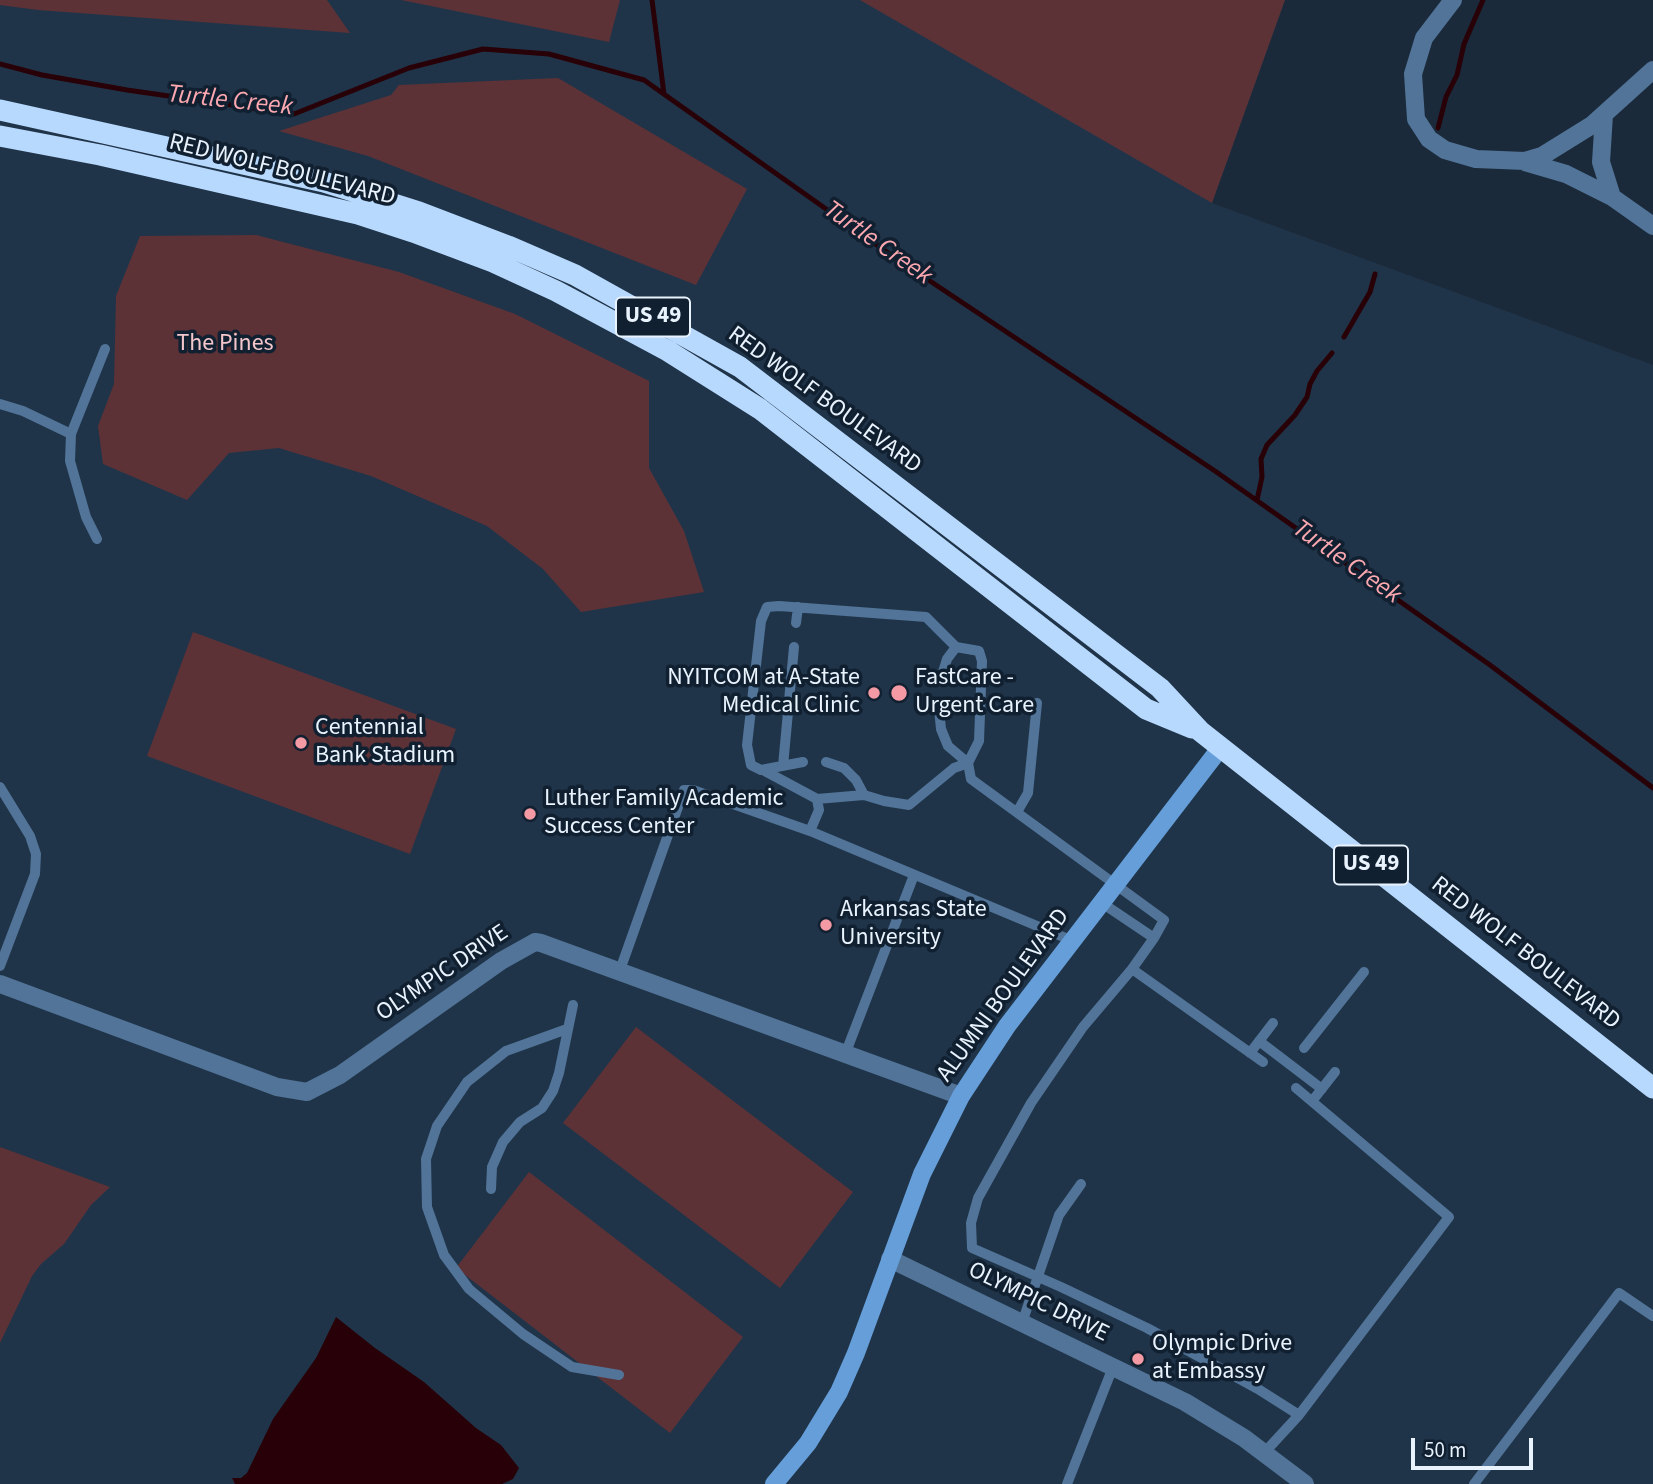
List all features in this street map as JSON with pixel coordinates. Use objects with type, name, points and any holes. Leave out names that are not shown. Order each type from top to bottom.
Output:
[{"type":"highway","name":"RED WOLF BOULEVARD","points":[[0,110],[324,182],[419,212],[575,275],[740,367],[1160,688],[1200,731],[1653,1088]]},
{"type":"highway","name":"RED WOLF BOULEVARD","points":[[0,136],[113,158],[358,214],[481,258],[556,290],[668,351],[760,409],[1146,709],[1200,731]]},
{"type":"street","points":[[1453,0],[1424,38],[1416,59],[1412,88],[1416,119],[1429,139],[1445,150],[1476,159],[1525,161],[1566,174],[1612,197],[1653,226]]},
{"type":"street","points":[[1525,161],[1542,156],[1604,115],[1653,70]]},
{"type":"street","points":[[1604,115],[1601,162],[1612,197]]},
{"type":"street","name":"ALUMNI BOULEVARD","points":[[774,1484],[808,1443],[839,1392],[922,1174],[961,1096],[1007,1026],[1221,747]]},
{"type":"street","name":"OLYMPIC DRIVE","points":[[0,984],[277,1087],[307,1092],[340,1074],[501,961],[535,942],[620,970],[961,1096]]},
{"type":"street","name":"OLYMPIC DRIVE","points":[[890,1259],[1185,1402],[1264,1453],[1305,1484]]},
{"type":"lane","points":[[97,539],[86,517],[70,461],[71,434],[105,349]]},
{"type":"lane","points":[[0,404],[23,411],[71,434]]},
{"type":"lane","points":[[968,763],[954,768],[909,805],[864,795],[817,799],[751,765],[747,745],[761,621],[767,607],[926,617],[956,647],[979,651],[982,661],[979,741],[968,763],[971,779],[1164,920],[1132,969],[1083,1027],[1031,1103],[978,1198],[971,1223],[972,1248],[1147,1328],[1258,1389],[1299,1415]]},
{"type":"lane","points":[[796,623],[798,607]]},
{"type":"lane","points":[[783,766],[794,647]]},
{"type":"lane","points":[[940,682],[947,659],[956,647]]},
{"type":"lane","points":[[1017,812],[1028,793],[1037,703]]},
{"type":"lane","points":[[939,709],[941,729],[948,746],[968,763]]},
{"type":"lane","points":[[762,770],[803,762]]},
{"type":"lane","points":[[826,762],[844,768],[856,780],[864,795]]},
{"type":"lane","points":[[0,788],[30,836],[36,854],[35,874],[0,967]]},
{"type":"lane","points":[[620,970],[684,790],[693,790],[810,831],[1073,941]]},
{"type":"lane","points":[[810,831],[819,810],[817,799]]},
{"type":"lane","points":[[846,1052],[914,875]]},
{"type":"lane","points":[[1102,903],[1154,937]]},
{"type":"lane","points":[[1132,969],[1263,1062]]},
{"type":"lane","points":[[1304,1048],[1364,972]]},
{"type":"lane","points":[[491,1189],[492,1167],[503,1142],[520,1122],[542,1108],[553,1091],[573,1005]]},
{"type":"lane","points":[[1250,1052],[1273,1023]]},
{"type":"lane","points":[[567,1028],[506,1051],[467,1082],[437,1126],[426,1159],[427,1207],[444,1255],[469,1289],[523,1334],[572,1367],[619,1375]]},
{"type":"lane","points":[[1259,1041],[1322,1089]]},
{"type":"lane","points":[[1313,1100],[1335,1072]]},
{"type":"lane","points":[[1264,1453],[1299,1415],[1449,1217],[1296,1087]]},
{"type":"lane","points":[[1022,1323],[1059,1215],[1081,1184]]},
{"type":"lane","points":[[1474,1484],[1619,1293],[1653,1316]]},
{"type":"lane","points":[[1067,1484],[1113,1367]]},
{"type":"shaded area","name":"Arkansas State University","points":[[0,0],[1285,0],[1212,203],[1653,365],[1653,1484],[0,1484]]},
{"type":"shaded area","points":[[336,1317],[424,1382],[476,1428],[501,1445],[519,1468],[513,1479],[502,1484],[235,1484],[232,1478],[241,1478],[247,1473],[273,1419],[316,1358]]},
{"type":"green space","points":[[0,0],[327,0],[350,33],[38,10],[0,5]]},
{"type":"green space","points":[[401,0],[620,0],[609,42]]},
{"type":"green space","points":[[860,0],[1285,0],[1212,203]]},
{"type":"green space","points":[[558,78],[747,189],[696,285],[368,156],[279,131],[391,95],[399,85]]},
{"type":"green space","name":"The Pines","points":[[256,235],[399,272],[515,314],[649,381],[649,468],[684,531],[704,592],[581,612],[543,569],[487,526],[371,476],[279,448],[229,453],[187,500],[103,464],[98,426],[114,384],[116,296],[140,236]]},
{"type":"green space","name":"Centennial Bank Stadium","points":[[193,632],[456,729],[410,854],[147,756]]},
{"type":"green space","points":[[636,1027],[853,1192],[780,1288],[563,1123]]},
{"type":"green space","points":[[0,1147],[110,1187],[91,1205],[64,1244],[41,1264],[32,1276],[0,1343]]},
{"type":"green space","points":[[529,1172],[743,1337],[670,1433],[456,1268]]},
{"type":"waterway","points":[[652,0],[664,94]]},
{"type":"waterway","points":[[1438,128],[1446,97],[1457,75],[1464,44],[1483,0]]},
{"type":"waterway","name":"Turtle Creek","points":[[0,64],[42,75],[127,90],[294,114],[409,68],[483,49],[549,54],[644,80],[891,255],[1215,471],[1490,665],[1653,788]]},
{"type":"waterway","points":[[1344,337],[1370,292],[1375,274]]},
{"type":"waterway","points":[[1257,500],[1262,477],[1261,459],[1267,445],[1295,415],[1307,397],[1317,371],[1332,353]]},
{"type":"place","name":"NYITCOM at A-State Medical Clinic","points":[[874,693]]},
{"type":"place","name":"FastCare - Urgent Care","points":[[899,693]]},
{"type":"place","name":"Centennial Bank Stadium","points":[[301,743]]},
{"type":"place","name":"Luther Family Academic Success Center","points":[[530,814]]},
{"type":"place","name":"Arkansas State University","points":[[826,925]]},
{"type":"place","name":"Olympic Drive at Embassy","points":[[1138,1359]]}]
